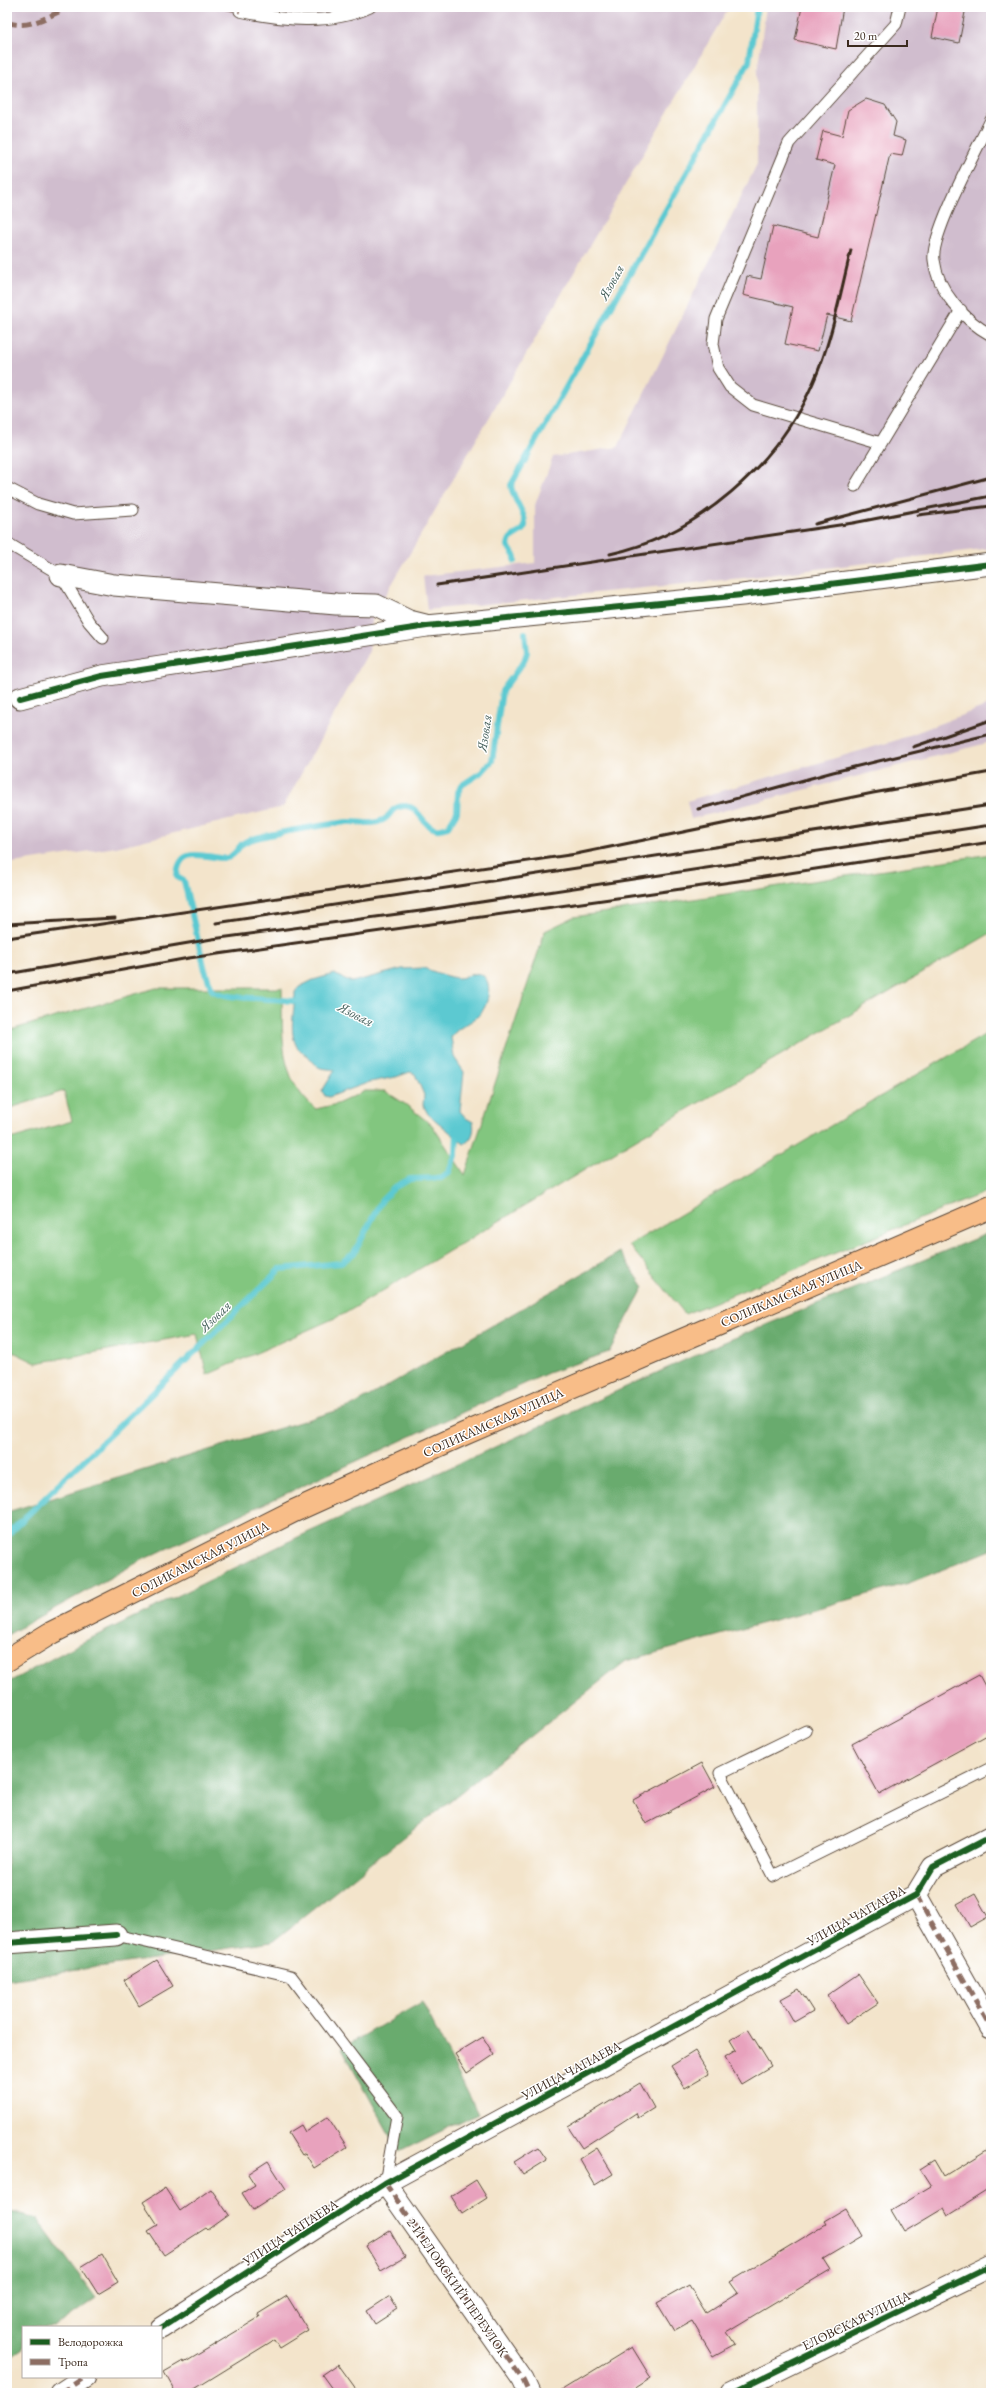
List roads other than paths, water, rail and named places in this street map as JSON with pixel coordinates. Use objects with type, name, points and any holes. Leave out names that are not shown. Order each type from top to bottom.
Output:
[{"type":"main road","name":"СОЛИКАМСКАЯ УЛИЦА","points":[[7,1660],[51,1634],[294,1511],[471,1431],[991,1207]]},
{"type":"street","points":[[13,699],[102,676],[427,626],[742,595],[991,564]]},
{"type":"street","points":[[61,574],[122,586],[336,604],[376,605],[409,621],[427,626]]},
{"type":"street","name":"УЛИЦА ЧАПАЕВА","points":[[162,2327],[385,2183],[916,1895],[933,1867],[991,1837]]},
{"type":"street","points":[[916,1895],[991,2028]]},
{"type":"street","points":[[7,1943],[116,1935]]},
{"type":"street","name":"2-Й ЕЛОВСКИЙ ПЕРЕУЛОК","points":[[385,2183],[523,2380],[529,2393]]},
{"type":"street","name":"ЕЛОВСКАЯ УЛИЦА","points":[[731,2393],[991,2266]]},
{"type":"street","points":[[61,2393],[84,2378]]},
{"type":"lane","points":[[240,10],[271,18],[324,19],[370,7]]},
{"type":"lane","points":[[881,443],[753,404],[730,388],[718,368],[713,344],[716,319],[789,143],[896,24],[900,7]]},
{"type":"lane","points":[[991,120],[937,234],[934,260],[945,293],[974,326],[991,335]]},
{"type":"lane","points":[[855,486],[961,310]]},
{"type":"lane","points":[[7,488],[38,504],[73,514],[133,510]]},
{"type":"lane","points":[[7,543],[61,574],[89,622],[103,638]]},
{"type":"lane","points":[[806,1731],[720,1773],[773,1876],[991,1768]]},
{"type":"lane","points":[[116,1935],[290,1976],[397,2116],[385,2183]]},
{"type":"water","points":[[423,968],[455,978],[480,974],[487,980],[489,990],[487,1001],[483,1010],[476,1018],[454,1033],[451,1037],[454,1057],[464,1072],[460,1111],[466,1118],[473,1122],[474,1125],[471,1138],[464,1144],[428,1114],[423,1105],[424,1095],[415,1074],[410,1072],[396,1077],[370,1082],[329,1097],[325,1096],[322,1091],[335,1070],[318,1066],[308,1056],[299,1050],[293,1037],[292,1022],[295,992],[299,987],[313,980],[334,974],[352,982],[402,969]]},
{"type":"waterway","name":"Язовая","points":[[515,561],[515,557],[508,546],[511,538],[523,529],[525,526],[525,521],[511,485],[749,62],[757,7]]},
{"type":"waterway","name":"Язовая","points":[[302,1003],[228,996],[212,990],[205,970],[184,881],[177,877],[179,866],[183,859],[196,855],[227,858],[234,854],[245,842],[267,835],[347,822],[379,822],[387,818],[394,809],[403,806],[414,810],[431,827],[436,829],[448,827],[457,812],[458,792],[462,785],[482,772],[492,761],[502,691],[524,661],[527,652],[525,633]]},
{"type":"waterway","name":"Язовая","points":[[7,1535],[280,1269],[341,1263],[354,1253],[382,1200],[395,1187],[410,1179],[441,1178],[449,1172],[456,1153],[457,1132]]},
{"type":"railway","points":[[610,554],[643,545],[674,531],[703,513],[731,492],[756,468],[778,442],[798,413],[820,367],[835,317],[851,250]]},
{"type":"railway","points":[[815,524],[991,477]]},
{"type":"railway","points":[[437,585],[853,523],[991,496]]},
{"type":"railway","points":[[918,515],[991,506]]},
{"type":"railway","points":[[913,747],[991,720]]},
{"type":"railway","points":[[698,809],[833,772],[991,734]]},
{"type":"railway","points":[[7,938],[576,854],[873,793],[991,772]]},
{"type":"railway","points":[[216,923],[991,805]]},
{"type":"railway","points":[[7,974],[212,939],[428,910],[991,825]]},
{"type":"railway","points":[[7,991],[189,958],[738,881],[991,842]]},
{"type":"railway","points":[[7,924],[115,918]]}]
